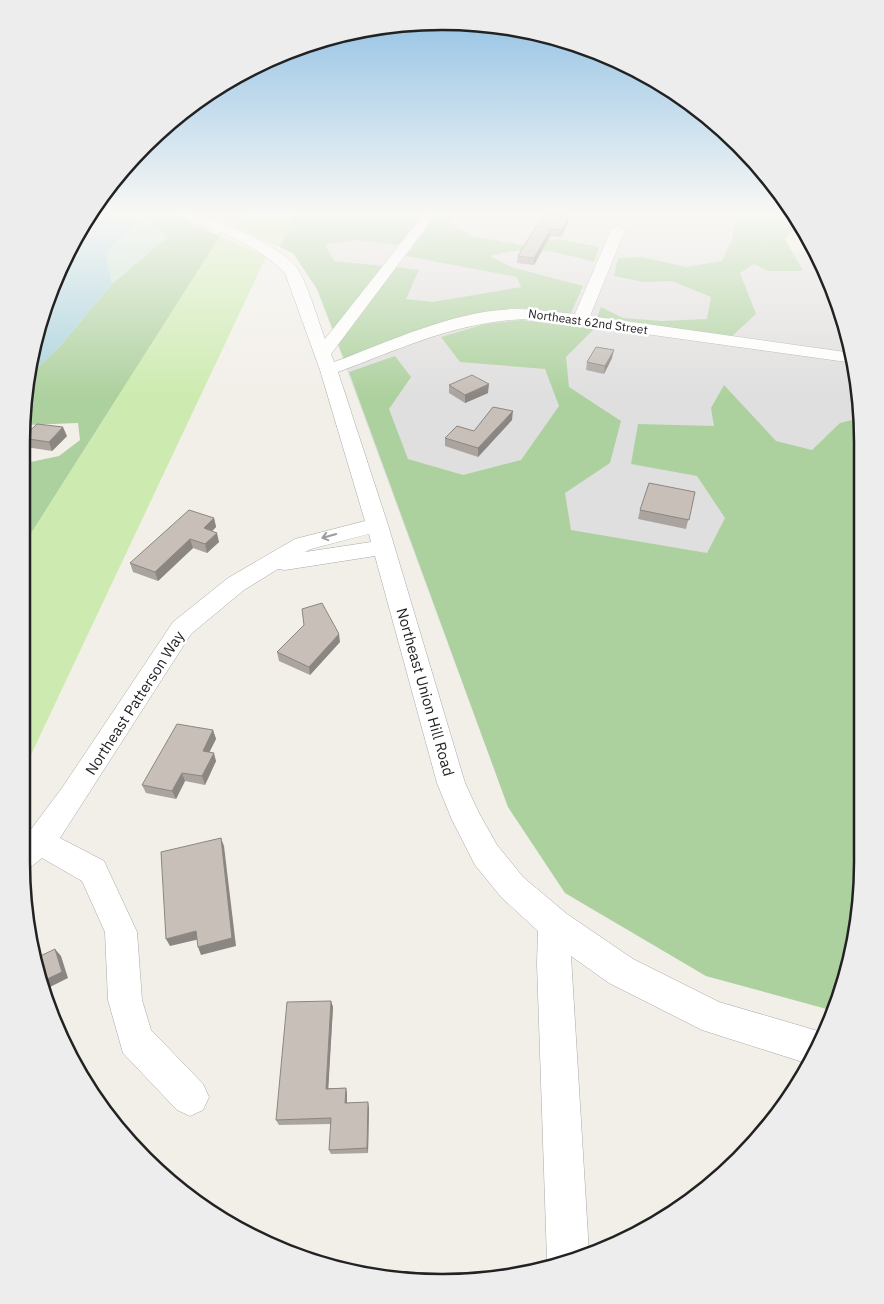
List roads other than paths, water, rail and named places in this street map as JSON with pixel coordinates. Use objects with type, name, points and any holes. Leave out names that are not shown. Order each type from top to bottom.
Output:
[{"type":"street","name":"Northeast Union Hill Road","points":[[293,275],[326,362],[380,536],[451,783],[466,820],[486,855],[512,887],[556,926],[621,970],[714,1018],[811,1046]]},
{"type":"street","points":[[326,362],[387,275]]},
{"type":"street","points":[[580,321],[599,275]]},
{"type":"street","name":"Northeast 62nd Street","points":[[326,362],[442,328],[502,314],[526,313],[845,357]]},
{"type":"street","name":"Northeast Patterson Way","points":[[31,849],[83,782],[182,628],[236,584],[265,567],[380,536]]},
{"type":"street","points":[[31,849],[93,871],[120,932],[125,1000],[136,1040],[190,1097]]},
{"type":"street","points":[[556,926],[554,963],[568,1254]]},
{"type":"water","points":[[65,275],[110,275],[112,284],[60,346],[37,367],[44,335]]}]
